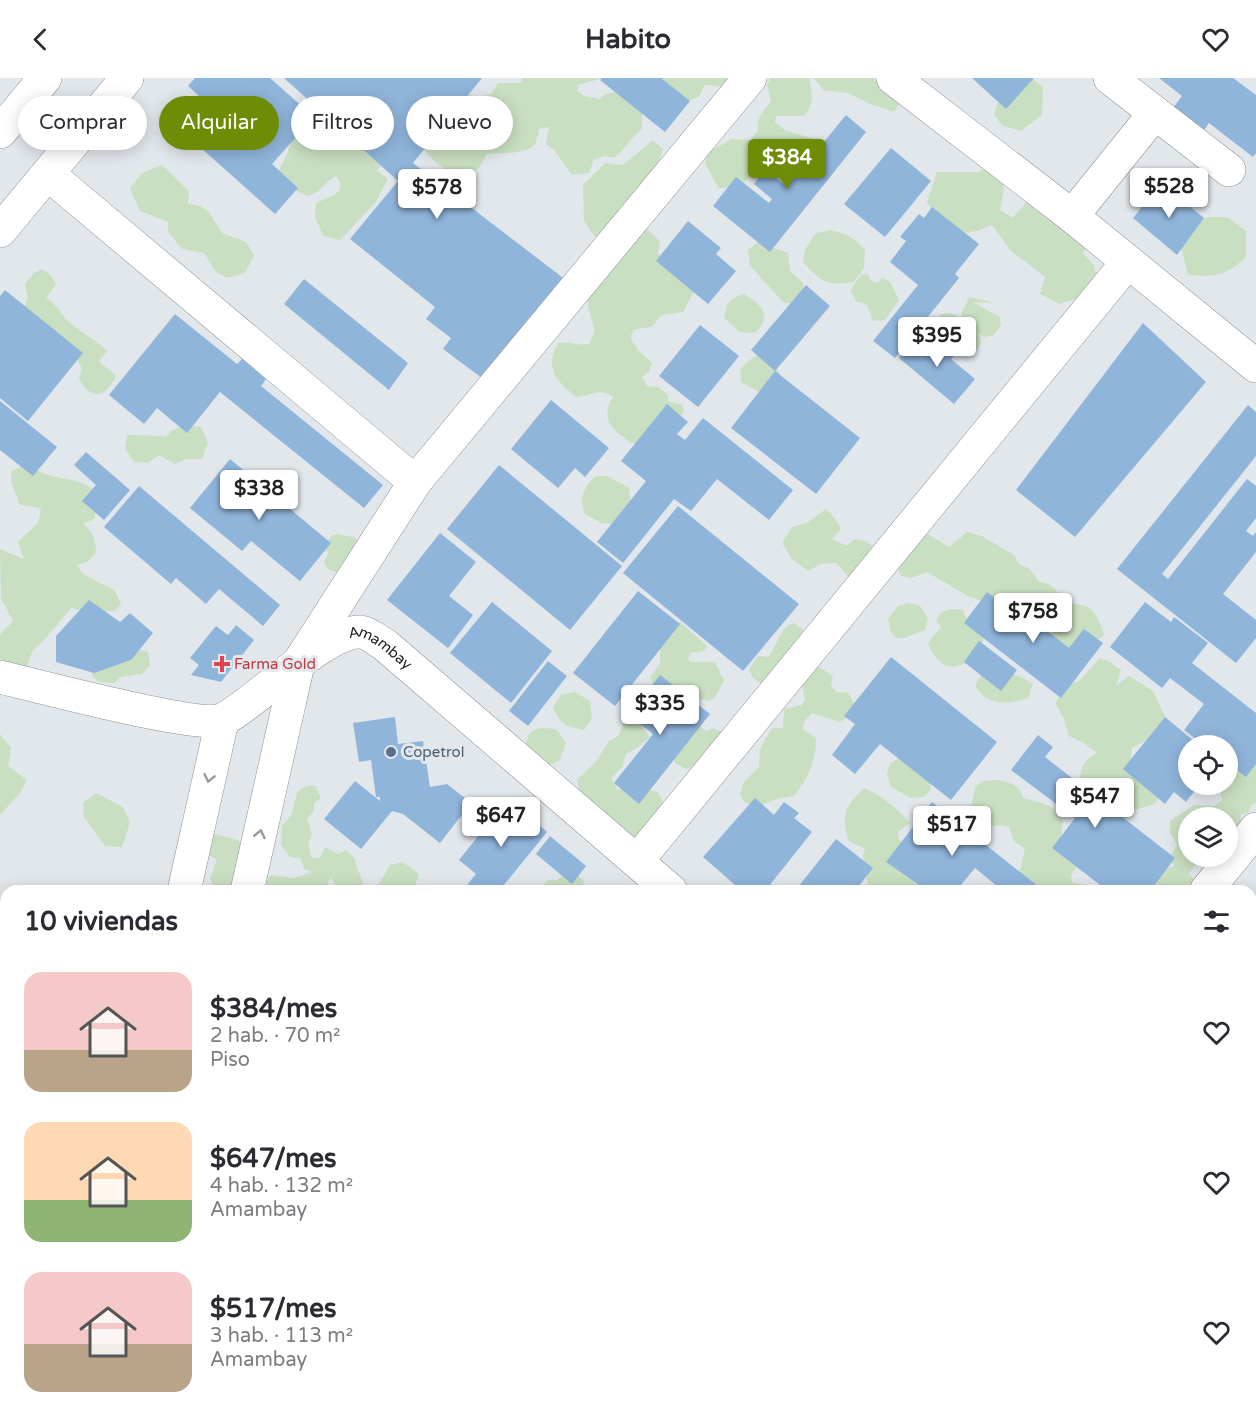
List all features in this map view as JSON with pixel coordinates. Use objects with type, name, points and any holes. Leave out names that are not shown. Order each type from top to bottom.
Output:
[{"type":"street","points":[[0,132],[45,78]]},
{"type":"street","points":[[0,231],[127,78]]},
{"type":"street","points":[[248,885],[298,664],[415,482],[750,78]]},
{"type":"street","points":[[893,78],[1071,216],[1256,366]]},
{"type":"street","points":[[1110,78],[1229,170]]},
{"type":"street","points":[[1071,216],[1155,113]]},
{"type":"street","points":[[48,174],[415,482]]},
{"type":"street","points":[[637,861],[1127,263]]},
{"type":"street","name":"Amambay","points":[[222,720],[298,664],[345,633],[363,632],[385,645],[664,885]]},
{"type":"street","points":[[0,677],[183,719],[222,720],[185,885]]},
{"type":"street","points":[[1211,885],[1256,829]]},
{"type":"green space","points":[[523,78],[603,78],[578,85],[577,91],[584,96],[600,99],[605,94],[622,91],[642,109],[642,129],[614,158],[605,156],[594,160],[589,173],[572,175],[555,151],[546,144],[549,127],[539,129],[536,142],[531,148],[487,154],[479,168],[466,176],[440,166],[424,150],[513,150],[513,96],[482,96],[491,94],[498,83],[520,83]]},
{"type":"green space","points":[[654,78],[739,78],[725,87],[705,85],[699,97],[678,104]]},
{"type":"green space","points":[[771,78],[809,78],[811,102],[804,116],[776,116],[775,122],[785,130],[816,140],[821,153],[816,161],[797,159],[784,151],[775,163],[762,168],[738,187],[718,188],[705,163],[708,152],[732,139],[751,140],[758,131],[761,114],[771,101],[767,85]]},
{"type":"green space","points":[[809,78],[874,78],[883,92],[894,92],[900,102],[894,112],[848,93],[823,90],[815,79]]},
{"type":"green space","points":[[1031,78],[1043,87],[1042,115],[1021,131],[1003,126],[994,115],[999,99]]},
{"type":"green space","points":[[457,92],[474,96],[454,96]]},
{"type":"green space","points":[[653,140],[663,149],[656,170],[610,227],[595,237],[584,221],[583,185],[605,163],[623,165]]},
{"type":"green space","points":[[291,143],[291,150],[385,150],[391,152],[377,171],[388,179],[375,203],[340,240],[323,236],[315,217],[316,203],[340,190],[340,182],[336,176],[317,192],[308,196],[287,187],[277,174]]},
{"type":"green space","points":[[162,165],[189,191],[188,204],[200,206],[208,211],[222,233],[246,242],[254,255],[245,273],[228,278],[216,272],[204,253],[182,249],[168,232],[168,222],[140,211],[130,188],[142,173]]},
{"type":"green space","points":[[987,166],[1003,176],[1004,189],[1000,210],[1013,218],[1027,201],[1094,235],[1083,253],[1093,264],[1099,281],[1091,294],[1059,304],[1040,294],[1045,277],[1011,251],[992,225],[977,231],[958,234],[937,216],[927,202],[937,172],[979,172]]},
{"type":"green space","points":[[1208,217],[1227,217],[1246,231],[1246,257],[1226,272],[1205,276],[1188,275],[1180,243],[1189,224]]},
{"type":"green space","points":[[646,228],[660,241],[658,254],[668,259],[696,288],[683,312],[661,315],[652,327],[635,329],[630,337],[638,350],[652,363],[649,372],[642,377],[647,386],[658,387],[668,395],[668,401],[683,405],[684,412],[672,424],[646,442],[631,443],[610,424],[607,412],[613,397],[600,392],[576,397],[554,373],[552,359],[558,343],[589,344],[595,330],[588,309],[588,297],[591,291],[605,281],[608,265]]},
{"type":"green space","points":[[830,230],[849,237],[865,250],[864,268],[854,282],[825,281],[803,262],[805,250],[815,234]]},
{"type":"green space","points":[[758,242],[788,253],[790,271],[803,283],[803,292],[797,303],[784,303],[750,266],[748,250]]},
{"type":"green space","points":[[42,269],[56,284],[46,298],[73,326],[107,351],[99,361],[116,376],[108,389],[103,392],[93,393],[83,385],[79,378],[82,369],[75,355],[24,308],[28,298],[25,284],[34,273]]},
{"type":"green space","points":[[868,274],[871,281],[877,283],[882,278],[890,282],[899,300],[885,320],[873,321],[867,305],[856,301],[850,290],[861,275]]},
{"type":"green space","points":[[744,294],[756,302],[763,311],[763,321],[755,333],[740,332],[724,318],[729,302]]},
{"type":"green space","points":[[969,297],[996,303],[972,302],[1000,317],[1001,325],[994,335],[984,337],[979,334],[981,343],[977,350],[969,354],[944,339],[939,340],[931,332],[939,316],[946,313],[955,315],[962,324],[971,326],[961,314]]},
{"type":"green space","points":[[763,352],[772,360],[781,376],[761,393],[741,382],[740,369]]},
{"type":"green space","points":[[185,425],[201,427],[208,443],[202,459],[186,459],[175,464],[159,455],[148,463],[134,462],[125,449],[127,435],[166,436],[171,431]]},
{"type":"green space","points":[[26,465],[49,475],[81,482],[93,491],[97,507],[94,519],[83,524],[93,537],[96,553],[87,562],[77,565],[83,574],[114,590],[121,603],[115,611],[92,612],[71,608],[33,650],[27,666],[13,665],[0,659],[0,634],[13,621],[1,598],[0,549],[24,559],[18,542],[38,523],[41,508],[20,505],[12,485],[11,471]]},
{"type":"green space","points":[[596,476],[607,476],[629,488],[632,511],[616,524],[601,523],[585,514],[582,503],[583,493]]},
{"type":"green space","points":[[826,509],[841,529],[832,539],[847,546],[854,539],[866,541],[876,549],[851,579],[836,563],[821,564],[808,571],[792,559],[782,543],[792,527],[808,522]]},
{"type":"green space","points":[[967,532],[982,536],[1014,555],[1019,564],[1030,569],[1039,582],[1049,584],[1062,596],[1061,600],[1086,606],[1096,616],[1105,635],[1076,655],[1049,644],[1054,627],[1032,609],[1011,601],[1006,595],[992,605],[968,596],[927,572],[911,578],[901,576],[895,560],[905,546],[928,534],[949,547]]},
{"type":"green space","points":[[336,534],[353,537],[362,543],[340,573],[329,570],[324,562],[328,553],[325,546],[331,536]]},
{"type":"green space","points":[[909,603],[920,606],[928,618],[925,630],[904,638],[896,638],[890,630],[888,619],[898,606]]},
{"type":"green space","points":[[952,609],[963,610],[965,616],[984,634],[982,647],[978,653],[967,662],[954,667],[938,660],[928,643],[941,627],[936,621],[941,612]]},
{"type":"green space","points":[[680,622],[707,646],[704,651],[691,653],[688,659],[690,662],[715,662],[724,681],[715,697],[709,701],[695,698],[686,702],[656,690],[650,677],[660,664],[660,641],[668,629]]},
{"type":"green space","points":[[794,623],[803,629],[802,637],[770,685],[756,681],[749,669],[758,656],[768,657],[785,628]]},
{"type":"green space","points":[[131,647],[148,652],[150,665],[142,674],[121,677],[114,683],[99,682],[94,678],[89,664]]},
{"type":"green space","points":[[1100,658],[1121,670],[1116,686],[1129,676],[1153,691],[1165,717],[1146,740],[1132,748],[1131,756],[1134,769],[1138,774],[1160,792],[1155,804],[1134,810],[1116,795],[1099,789],[1091,796],[1080,790],[1082,768],[1087,760],[1097,753],[1084,743],[1069,736],[1063,717],[1055,703],[1067,684],[1078,682]]},
{"type":"green space","points":[[811,662],[833,676],[831,686],[837,693],[847,692],[853,701],[852,716],[839,722],[812,713],[804,722],[803,729],[816,738],[815,755],[807,776],[794,796],[780,798],[759,806],[745,803],[740,794],[744,782],[759,767],[760,749],[772,728],[783,728],[784,709],[802,705],[805,700],[800,674]]},
{"type":"green space","points":[[985,668],[1019,676],[1033,684],[1028,698],[1006,703],[992,700],[980,693],[975,686]]},
{"type":"green space","points":[[575,692],[590,701],[592,719],[584,730],[564,724],[553,707],[561,695]]},
{"type":"green space","points":[[625,719],[638,721],[650,737],[626,754],[622,767],[611,778],[618,790],[628,786],[658,792],[670,816],[638,842],[606,816],[597,804],[581,796],[577,780],[597,760],[609,741],[618,736]]},
{"type":"green space","points":[[693,721],[706,731],[713,728],[722,732],[697,765],[686,769],[675,763],[670,746]]},
{"type":"green space","points":[[545,728],[556,729],[566,743],[560,760],[544,768],[525,750],[532,731]]},
{"type":"green space","points":[[0,734],[11,748],[8,766],[27,780],[20,793],[0,815]]},
{"type":"green space","points":[[902,757],[929,775],[931,789],[924,797],[910,798],[891,787],[887,774],[890,763]]},
{"type":"green space","points":[[1256,758],[1256,803],[1252,804],[1248,813],[1240,815],[1242,828],[1238,832],[1238,807],[1191,807],[1194,805],[1214,806],[1222,800],[1221,795],[1238,795],[1238,762]]},
{"type":"green space","points":[[998,780],[1014,785],[1020,790],[1023,798],[1046,805],[1059,815],[1063,821],[1060,844],[1079,862],[1071,876],[1072,883],[1086,885],[1027,885],[1019,875],[1025,849],[1014,841],[1009,827],[1003,825],[980,827],[969,816],[975,788],[982,781]]},
{"type":"green space","points":[[315,786],[321,798],[314,803],[314,811],[307,819],[312,833],[308,845],[312,858],[320,858],[325,847],[338,854],[346,850],[355,859],[363,885],[336,885],[331,878],[328,885],[264,885],[271,875],[295,878],[312,872],[304,869],[300,858],[290,857],[281,845],[282,826],[291,816],[297,794],[301,789]]},
{"type":"green space","points":[[864,788],[889,803],[910,823],[898,832],[899,840],[914,849],[924,885],[868,885],[863,856],[865,849],[849,841],[846,832],[846,812]]},
{"type":"green space","points":[[96,793],[123,807],[130,823],[122,847],[105,846],[84,817],[83,803]]},
{"type":"green space","points":[[1178,816],[1178,867],[1194,867],[1188,874],[1195,880],[1195,885],[1151,885],[1157,872],[1174,866],[1169,858],[1177,845],[1170,833],[1170,821]]},
{"type":"green space","points":[[216,834],[250,844],[243,885],[213,885],[210,878],[217,860],[209,855],[207,840]]},
{"type":"green space","points":[[403,862],[419,874],[415,885],[378,885],[390,865]]},
{"type":"green space","points":[[569,871],[577,874],[584,882],[584,885],[543,885],[548,880],[557,880]]},
{"type":"building","points":[[195,78],[270,78],[291,97],[291,143],[272,164],[298,188],[275,214],[203,150],[279,150],[279,96],[199,96],[188,86]]},
{"type":"building","points":[[284,78],[482,78],[467,96],[406,96],[406,150],[424,150],[413,163],[571,284],[486,381],[443,349],[451,338],[426,319],[435,307],[350,239],[398,181],[364,150],[394,150],[394,96],[304,96]]},
{"type":"building","points":[[602,78],[661,78],[690,101],[665,132],[600,80]]},
{"type":"building","points":[[972,78],[1034,78],[1006,109]]},
{"type":"building","points":[[1159,78],[1233,78],[1256,95],[1256,153],[1253,157],[1209,123],[1200,136],[1170,112],[1182,96]]},
{"type":"building","points":[[846,115],[866,132],[770,252],[713,206],[736,177],[769,203],[772,199],[754,184],[765,169],[787,187]]},
{"type":"building","points":[[891,148],[931,181],[885,237],[844,204]]},
{"type":"building","points":[[1161,183],[1204,218],[1177,255],[1133,218]]},
{"type":"building","points":[[932,207],[979,244],[955,274],[959,278],[895,358],[873,341],[918,285],[890,262],[906,241],[900,237],[919,214],[924,218]]},
{"type":"building","points":[[688,221],[721,248],[716,254],[736,271],[708,304],[656,261]]},
{"type":"building","points":[[304,279],[408,363],[389,390],[284,304]]},
{"type":"building","points":[[806,285],[830,306],[775,371],[751,350]]},
{"type":"building","points":[[5,290],[83,353],[28,421],[0,398],[0,296]]},
{"type":"building","points":[[175,314],[237,364],[242,359],[266,379],[261,386],[383,485],[364,508],[220,392],[187,433],[157,408],[144,424],[109,395]]},
{"type":"building","points":[[1143,323],[1206,382],[1075,537],[1016,490]]},
{"type":"building","points":[[700,325],[739,356],[698,407],[659,376]]},
{"type":"building","points":[[920,333],[940,349],[944,344],[956,354],[951,359],[975,379],[954,404],[899,358]]},
{"type":"building","points":[[775,371],[860,438],[816,494],[731,428]]},
{"type":"building","points":[[551,400],[609,448],[585,477],[575,468],[558,488],[511,449]]},
{"type":"building","points":[[0,401],[57,447],[33,476],[0,450]]},
{"type":"building","points":[[667,404],[688,422],[677,434],[685,440],[703,418],[793,490],[769,520],[717,479],[691,511],[674,499],[623,563],[597,542],[646,481],[621,461]]},
{"type":"building","points":[[1248,405],[1256,412],[1256,456],[1162,574],[1168,579],[1247,479],[1256,486],[1256,518],[1246,531],[1253,536],[1256,532],[1256,552],[1223,594],[1256,620],[1256,638],[1236,663],[1117,569]]},
{"type":"building","points":[[86,452],[130,490],[104,520],[82,501],[96,485],[74,465]]},
{"type":"building","points":[[230,459],[331,543],[300,581],[251,541],[242,551],[190,508]]},
{"type":"building","points":[[499,465],[622,566],[570,630],[447,529]]},
{"type":"building","points":[[139,486],[280,605],[263,626],[219,589],[206,604],[176,578],[171,584],[104,527]]},
{"type":"building","points":[[678,506],[799,604],[743,671],[623,573]]},
{"type":"building","points":[[440,533],[476,562],[449,596],[473,615],[448,648],[387,600]]},
{"type":"building","points":[[638,591],[680,624],[615,706],[573,673]]},
{"type":"building","points":[[987,592],[1013,612],[1017,607],[1069,648],[1084,629],[1103,643],[1061,698],[964,623]]},
{"type":"building","points":[[89,600],[120,622],[130,613],[153,633],[131,660],[94,673],[56,662],[56,636]]},
{"type":"building","points":[[492,602],[552,651],[511,703],[450,653]]},
{"type":"building","points":[[1145,602],[1171,622],[1174,617],[1208,643],[1192,663],[1256,713],[1256,764],[1246,777],[1238,771],[1238,735],[1191,735],[1184,730],[1204,704],[1170,678],[1162,688],[1110,647]]},
{"type":"building","points":[[236,625],[254,640],[221,682],[191,675],[199,665],[190,658],[216,626],[228,635]]},
{"type":"building","points":[[979,641],[1017,670],[1001,691],[964,662]]},
{"type":"building","points":[[891,657],[997,742],[951,800],[880,744],[855,774],[832,755],[855,724],[844,716]]},
{"type":"building","points":[[548,661],[567,676],[528,726],[509,711]]},
{"type":"building","points":[[660,675],[710,714],[639,804],[614,783],[653,734],[629,715]]},
{"type":"building","points":[[395,717],[398,744],[423,741],[430,787],[447,784],[471,803],[440,843],[403,814],[392,811],[361,849],[324,819],[355,781],[380,801],[380,797],[376,797],[371,760],[359,762],[353,723]]},
{"type":"building","points":[[1165,717],[1187,735],[1178,735],[1178,795],[1191,795],[1186,802],[1174,792],[1165,804],[1123,769]]},
{"type":"building","points":[[1038,735],[1053,747],[1045,757],[1175,858],[1155,885],[1100,885],[1052,848],[1075,818],[1011,770]]},
{"type":"building","points":[[755,798],[774,815],[784,802],[799,813],[794,818],[812,832],[770,885],[735,885],[703,857]]},
{"type":"building","points":[[508,799],[547,832],[504,885],[467,885],[476,874],[459,860]]},
{"type":"building","points":[[932,802],[1036,885],[996,885],[975,868],[961,885],[919,885],[886,862]]},
{"type":"building","points":[[550,836],[586,866],[572,884],[536,854]]},
{"type":"building","points":[[836,839],[873,868],[860,885],[800,885]]},
{"type":"place","name":"Farma Gold","points":[[222,664]]},
{"type":"place","name":"Copetrol","points":[[391,752]]}]
